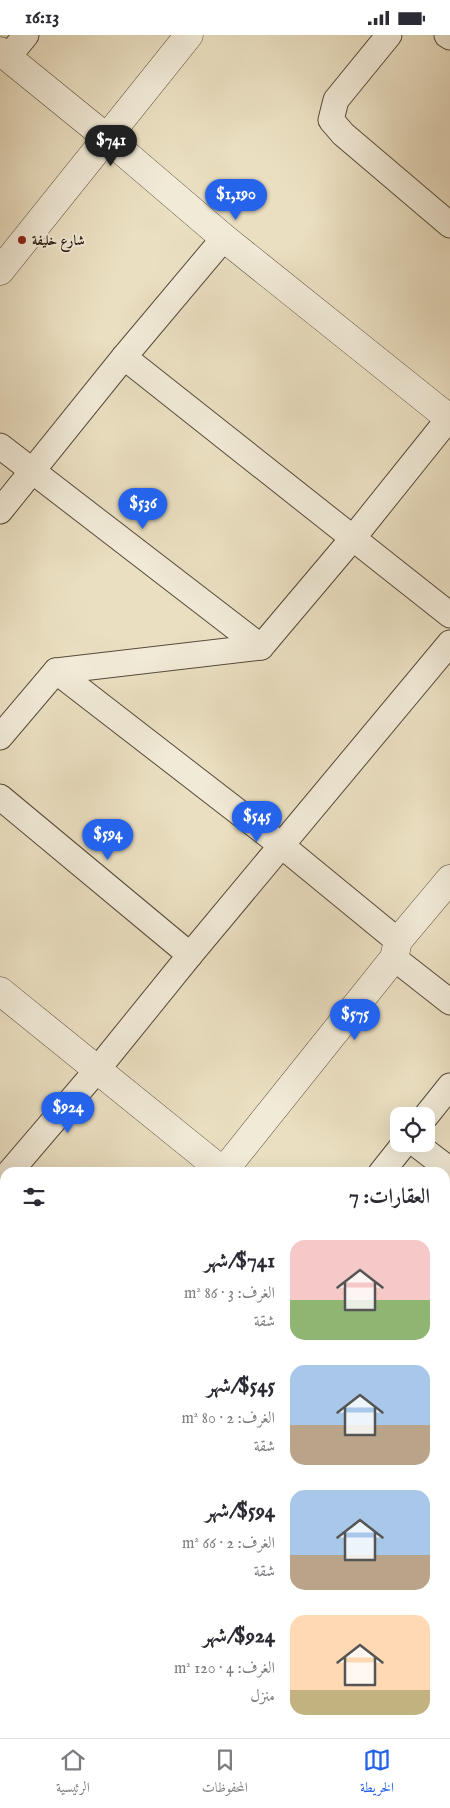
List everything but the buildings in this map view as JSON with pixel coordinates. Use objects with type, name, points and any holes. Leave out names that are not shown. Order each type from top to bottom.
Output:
[{"type":"street","points":[[0,737],[56,671],[261,647],[353,538],[450,418],[224,239],[108,138],[4,54],[26,35]]},
{"type":"street","points":[[0,271],[189,35]]},
{"type":"street","points":[[389,35],[336,100],[331,119],[343,134],[450,225]]},
{"type":"street","points":[[0,511],[124,357],[224,239]]},
{"type":"street","points":[[124,357],[450,615]]},
{"type":"street","points":[[0,445],[261,647]]},
{"type":"street","points":[[14,1167],[97,1070],[190,955],[450,643]]},
{"type":"street","points":[[56,671],[281,845],[450,1002]]},
{"type":"street","points":[[0,797],[190,955]]},
{"type":"street","points":[[228,1167],[450,879]]},
{"type":"street","points":[[0,991],[218,1167]]},
{"type":"street","points":[[433,1107],[450,1086]]},
{"type":"street","points":[[386,1167],[398,1152]]},
{"type":"street","points":[[426,1152],[445,1167]]},
{"type":"place","name":"شارع خليفة","points":[[22,240]]}]
